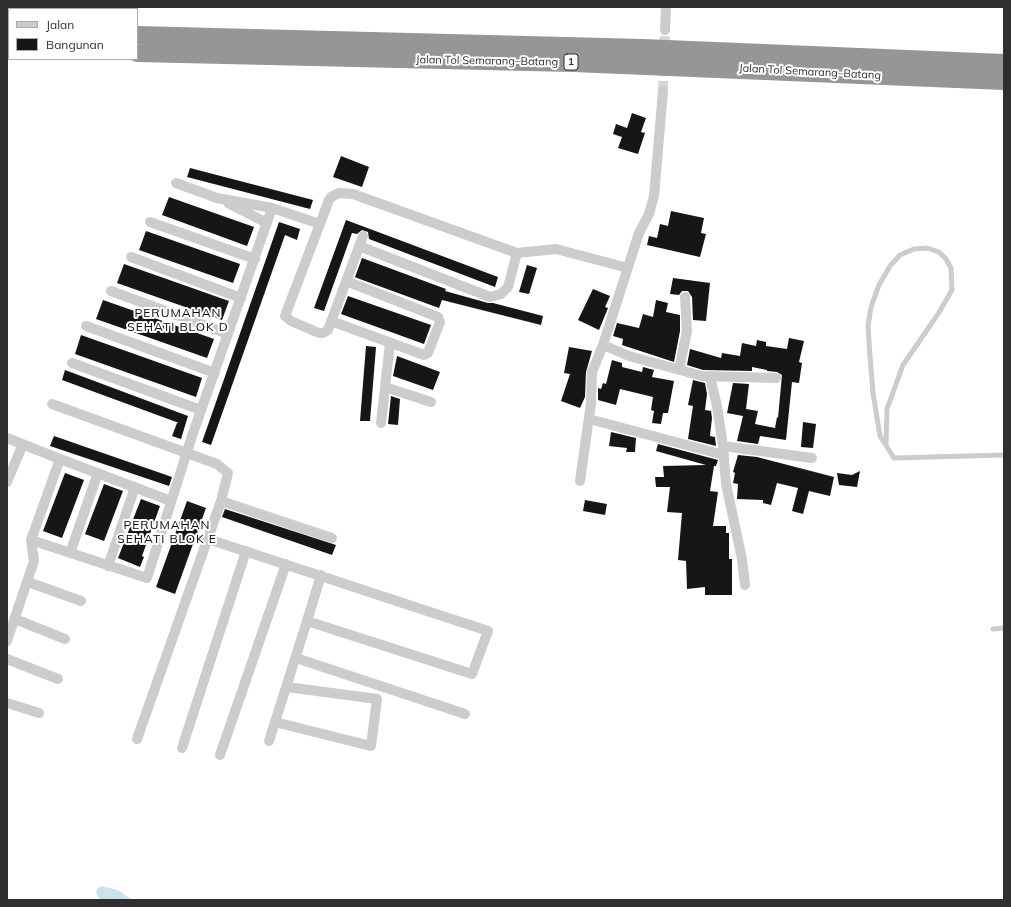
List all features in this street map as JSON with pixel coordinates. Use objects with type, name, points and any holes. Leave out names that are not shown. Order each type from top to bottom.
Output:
[{"type":"highway","name":"Jalan Tol Semarang–Batang","points":[[138,35],[643,48],[1004,63]]},
{"type":"highway","name":"Jalan Tol Semarang–Batang","points":[[138,52],[573,62],[1004,81]]},
{"type":"street","points":[[665,30],[666,7]]},
{"type":"street","points":[[580,481],[589,419],[591,376],[603,345],[639,233],[649,214],[654,196],[663,91]]},
{"type":"street","points":[[176,183],[217,198],[267,223]]},
{"type":"street","points":[[363,236],[328,330],[323,333],[319,333],[291,321],[285,316],[331,196],[339,193],[348,193],[517,253],[556,249],[628,268]]},
{"type":"street","points":[[217,198],[272,208],[320,224]]},
{"type":"street","points":[[31,540],[147,578],[201,410],[272,208]]},
{"type":"street","points":[[150,222],[255,259]]},
{"type":"street","points":[[359,246],[490,297],[501,294],[508,287],[517,253]]},
{"type":"street","points":[[131,257],[241,298]]},
{"type":"street","points":[[331,321],[426,355],[440,322],[439,319],[346,281]]},
{"type":"street","points":[[111,291],[228,334]]},
{"type":"street","points":[[679,370],[687,331],[685,297]]},
{"type":"street","points":[[86,326],[215,373]]},
{"type":"street","points":[[381,423],[390,343]]},
{"type":"street","points":[[603,345],[629,356],[710,377],[776,378]]},
{"type":"street","points":[[72,363],[201,410]]},
{"type":"street","points":[[710,377],[717,406],[726,484],[742,559],[745,585]]},
{"type":"street","points":[[385,387],[431,402]]},
{"type":"street","points":[[52,404],[217,464],[228,473],[228,478],[221,501],[137,739]]},
{"type":"street","points":[[589,419],[723,451],[812,458]]},
{"type":"street","points":[[7,438],[171,501]]},
{"type":"street","points":[[7,482],[23,444]]},
{"type":"street","points":[[7,641],[34,561],[31,540],[60,459]]},
{"type":"street","points":[[70,552],[98,473]]},
{"type":"street","points":[[108,566],[135,487]]},
{"type":"street","points":[[221,501],[332,538]]},
{"type":"street","points":[[208,539],[488,631],[472,674],[307,621]]},
{"type":"street","points":[[182,748],[246,551]]},
{"type":"street","points":[[220,755],[286,564]]},
{"type":"street","points":[[269,741],[321,575]]},
{"type":"street","points":[[28,582],[81,601]]},
{"type":"street","points":[[15,619],[65,639]]},
{"type":"street","points":[[296,658],[465,714]]},
{"type":"street","points":[[7,659],[58,679]]},
{"type":"street","points":[[276,722],[371,746],[379,686]]},
{"type":"street","points":[[287,687],[377,699]]},
{"type":"street","points":[[7,703],[39,712]]},
{"type":"lane","points":[[886,444],[887,409],[903,365],[938,314],[952,290],[951,268],[946,259],[939,252],[927,248],[914,249],[900,255],[890,266],[879,285],[871,307],[868,326],[873,393],[880,436],[894,458],[1004,455]]},
{"type":"lane","points":[[993,628],[1004,628]]},
{"type":"water","points":[[101,886],[118,890],[132,900],[100,900],[96,893],[97,889]]},
{"type":"building","points":[[632,113],[646,118],[641,132],[645,133],[638,154],[618,148],[622,137],[613,134],[616,124],[627,128]]},
{"type":"building","points":[[341,156],[369,167],[362,187],[333,177]]},
{"type":"building","points":[[190,168],[313,200],[310,209],[187,177]]},
{"type":"building","points":[[169,197],[254,227],[247,246],[162,215]]},
{"type":"building","points":[[671,211],[704,218],[701,233],[706,234],[700,257],[647,245],[649,236],[657,238],[660,224],[668,226]]},
{"type":"building","points":[[346,220],[498,277],[495,287],[369,239],[368,232],[362,230],[357,234],[352,233],[324,311],[314,308]]},
{"type":"building","points":[[279,222],[300,229],[297,240],[285,235],[211,445],[202,442]]},
{"type":"building","points":[[146,231],[240,264],[233,283],[139,250]]},
{"type":"building","points":[[362,258],[446,289],[445,291],[543,316],[541,325],[442,300],[439,308],[357,278],[355,277]]},
{"type":"building","points":[[124,264],[229,301],[222,320],[117,283]]},
{"type":"building","points":[[527,265],[537,268],[529,294],[519,292]]},
{"type":"building","points":[[673,278],[710,283],[706,321],[693,320],[692,297],[688,291],[682,291],[679,295],[670,294]]},
{"type":"building","points":[[593,289],[610,296],[605,307],[608,308],[599,330],[578,320]]},
{"type":"building","points":[[348,296],[431,325],[424,344],[341,314]]},
{"type":"building","points":[[103,300],[214,339],[207,358],[96,319]]},
{"type":"building","points":[[656,300],[668,303],[666,312],[680,315],[680,331],[674,362],[622,345],[623,339],[613,336],[617,323],[639,328],[643,314],[653,317]]},
{"type":"building","points":[[81,335],[202,378],[196,397],[75,354]]},
{"type":"building","points":[[789,338],[804,341],[799,362],[802,363],[799,383],[792,382],[786,440],[760,436],[758,444],[737,441],[743,416],[727,413],[733,383],[749,384],[746,409],[758,411],[755,424],[775,428],[777,417],[778,418],[782,375],[777,372],[752,367],[752,371],[703,370],[687,365],[690,349],[721,358],[722,353],[740,356],[742,343],[756,346],[757,340],[766,342],[766,346],[787,349]]},
{"type":"building","points":[[366,346],[376,347],[370,421],[360,421]]},
{"type":"building","points":[[569,347],[592,351],[586,372],[585,397],[580,408],[561,401],[570,374],[564,373]]},
{"type":"building","points":[[397,356],[440,372],[433,390],[393,376]]},
{"type":"building","points":[[612,360],[622,363],[622,367],[642,372],[643,367],[654,370],[652,377],[674,381],[668,413],[663,413],[661,424],[652,423],[654,411],[651,410],[653,397],[620,389],[616,405],[598,400],[598,388],[601,389],[603,383],[606,384]]},
{"type":"building","points":[[65,370],[188,416],[181,439],[172,436],[177,423],[179,423],[62,380]]},
{"type":"building","points":[[693,380],[705,383],[707,394],[705,410],[711,411],[712,418],[710,436],[715,437],[716,446],[688,439],[693,406],[688,405]]},
{"type":"building","points":[[391,396],[400,399],[398,425],[388,424]]},
{"type":"building","points":[[803,422],[816,424],[813,448],[801,447]]},
{"type":"building","points":[[611,432],[636,438],[635,452],[626,452],[627,448],[609,446]]},
{"type":"building","points":[[54,436],[172,477],[169,486],[50,446]]},
{"type":"building","points":[[658,444],[718,460],[716,466],[714,466],[710,491],[718,492],[713,526],[726,526],[726,533],[729,533],[729,559],[732,559],[732,595],[705,595],[705,587],[687,589],[686,561],[678,560],[682,513],[667,512],[670,487],[656,487],[655,477],[664,477],[663,466],[706,465],[656,451]]},
{"type":"building","points":[[738,455],[757,457],[834,477],[830,496],[809,491],[803,514],[792,511],[798,488],[777,483],[771,505],[763,503],[763,500],[737,499],[738,484],[733,483],[735,473],[733,472]]},
{"type":"building","points":[[860,471],[857,487],[839,485],[837,473],[852,475]]},
{"type":"building","points":[[65,473],[84,480],[62,538],[43,531]]},
{"type":"building","points":[[104,484],[123,491],[104,541],[85,534]]},
{"type":"building","points":[[141,499],[160,506],[142,556],[144,557],[140,567],[118,558]]},
{"type":"building","points":[[585,500],[607,504],[605,515],[583,511]]},
{"type":"building","points":[[187,501],[206,508],[175,594],[156,587]]},
{"type":"building","points":[[225,509],[336,545],[332,555],[222,517]]},
{"type":"tunnel","points":[[663,91],[665,30]]},
{"type":"district","name":"PERUMAHAN SEHATI BLOK D","points":[[178,320]]},
{"type":"district","name":"PERUMAHAN SEHATI BLOK E","points":[[167,532]]}]
